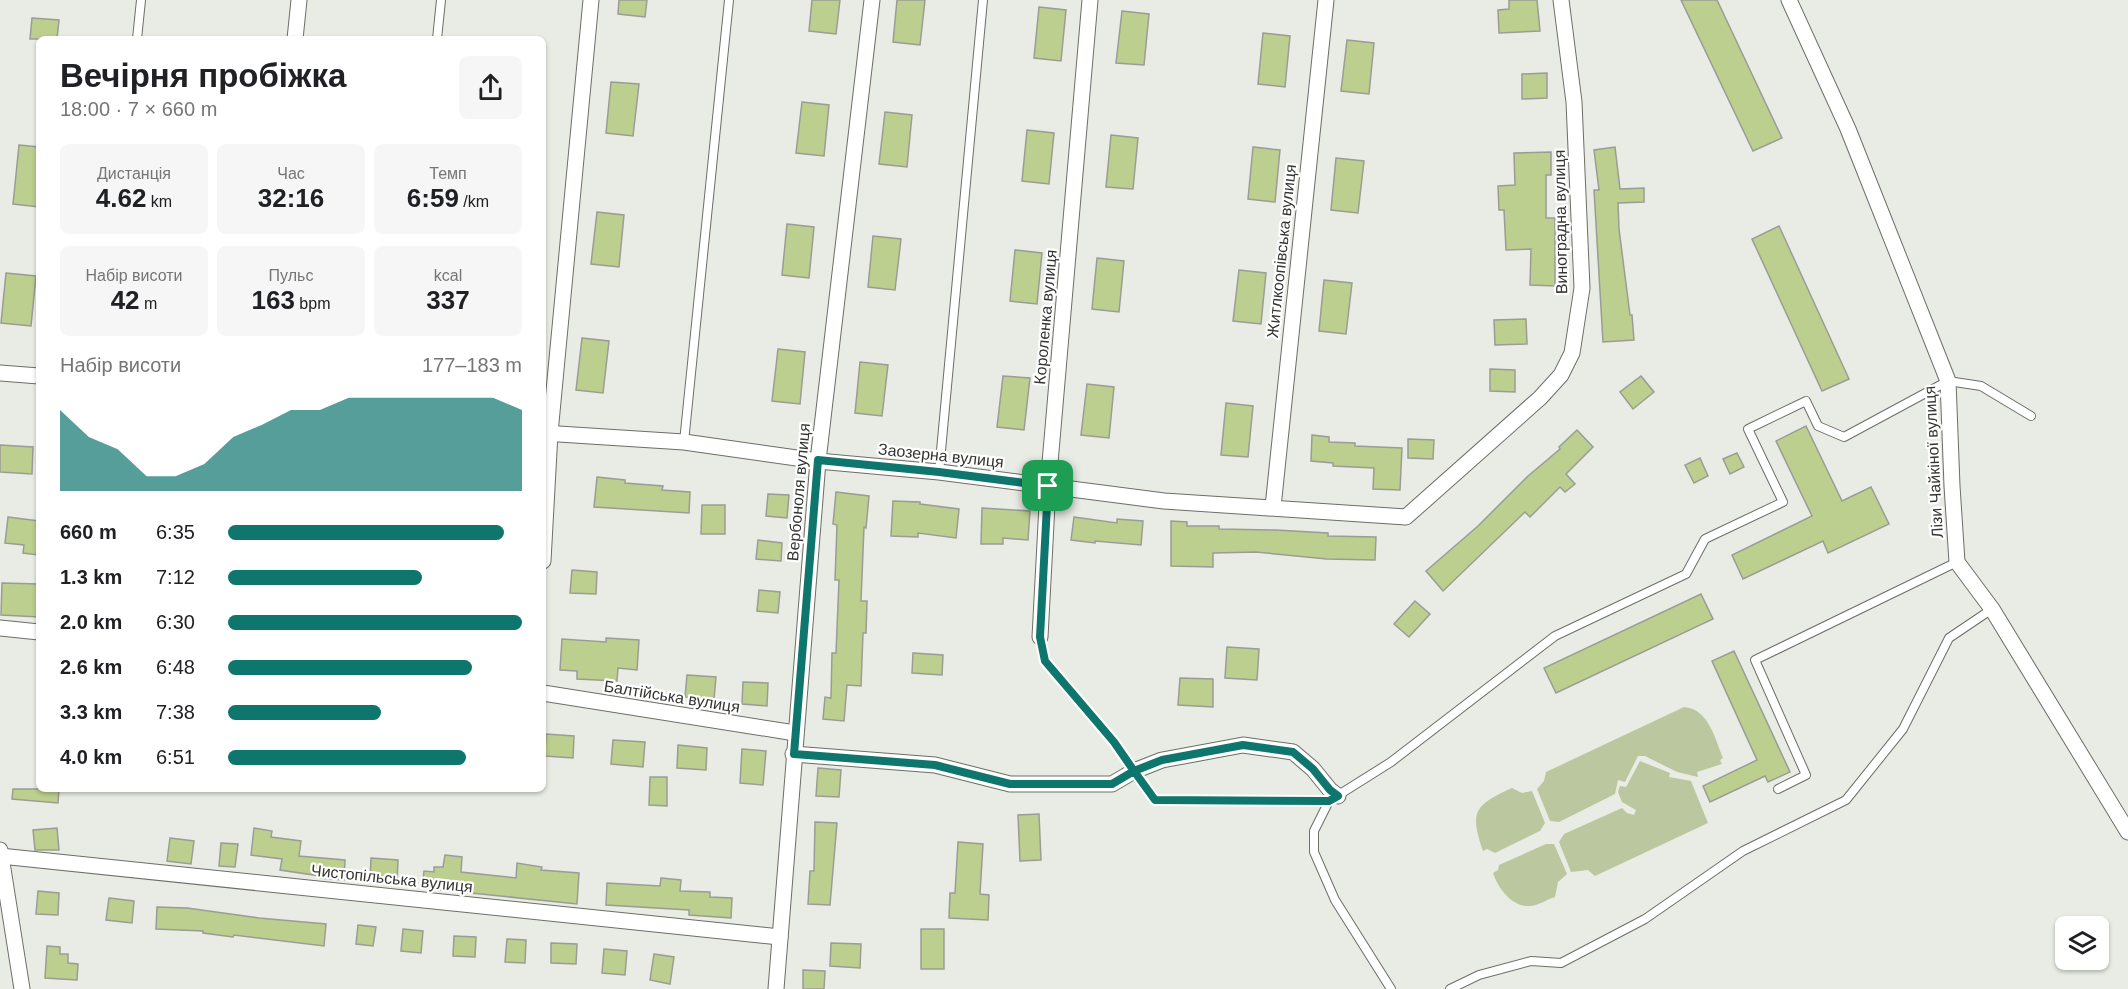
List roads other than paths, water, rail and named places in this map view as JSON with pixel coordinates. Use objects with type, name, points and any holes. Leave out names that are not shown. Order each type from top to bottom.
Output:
[{"type":"street","points":[[295,36],[299,0]]},
{"type":"street","points":[[546,433],[591,0]]},
{"type":"street","name":"Вербоноля вулиця","points":[[776,989],[818,460],[872,0]]},
{"type":"street","name":"Короленка вулиця","points":[[1040,637],[1048,486],[1090,0]]},
{"type":"street","name":"Житлкоопівська вулиця","points":[[1273,507],[1326,0]]},
{"type":"street","name":"Виноградна вулиця","points":[[1406,517],[1540,398],[1561,375],[1572,353],[1582,288],[1575,102],[1561,0]]},
{"type":"street","name":"Лізи Чайкіної вулиця","points":[[1789,0],[1848,129],[1948,381],[1957,562]]},
{"type":"street","points":[[0,373],[36,376]]},
{"type":"street","name":"Заозерна вулиця","points":[[546,433],[684,442],[1164,501],[1406,517]]},
{"type":"street","points":[[1957,562],[1992,609],[2128,832]]},
{"type":"street","points":[[0,627],[36,632]]},
{"type":"street","name":"Балтійська вулиця","points":[[546,693],[795,733]]},
{"type":"street","points":[[794,754],[935,765],[1010,784],[1112,784],[1134,771],[1162,760],[1243,745],[1293,752],[1313,769],[1330,790],[1334,799]]},
{"type":"street","points":[[0,854],[22,989]]},
{"type":"street","name":"Чистопільська вулиця","points":[[0,854],[780,936]]},
{"type":"lane","points":[[137,36],[141,0]]},
{"type":"lane","points":[[437,36],[441,0]]},
{"type":"lane","points":[[684,442],[729,0]]},
{"type":"lane","points":[[939,472],[983,0]]},
{"type":"lane","points":[[1391,989],[1335,900],[1314,852],[1314,831],[1334,799],[1391,762],[1555,636],[1686,574],[1706,539],[1783,502],[1748,429],[1806,401],[1818,426],[1844,437],[1948,381],[1981,386],[2031,417]]},
{"type":"lane","points":[[1778,789],[1806,775],[1755,660],[1957,562]]},
{"type":"lane","points":[[1450,989],[1479,975],[1531,961],[1561,963],[1645,918],[1743,851],[1846,800],[1903,729],[1949,638],[1992,609]]},
{"type":"lane","points":[[1040,637],[1045,661],[1114,742],[1155,800],[1334,799]]}]
